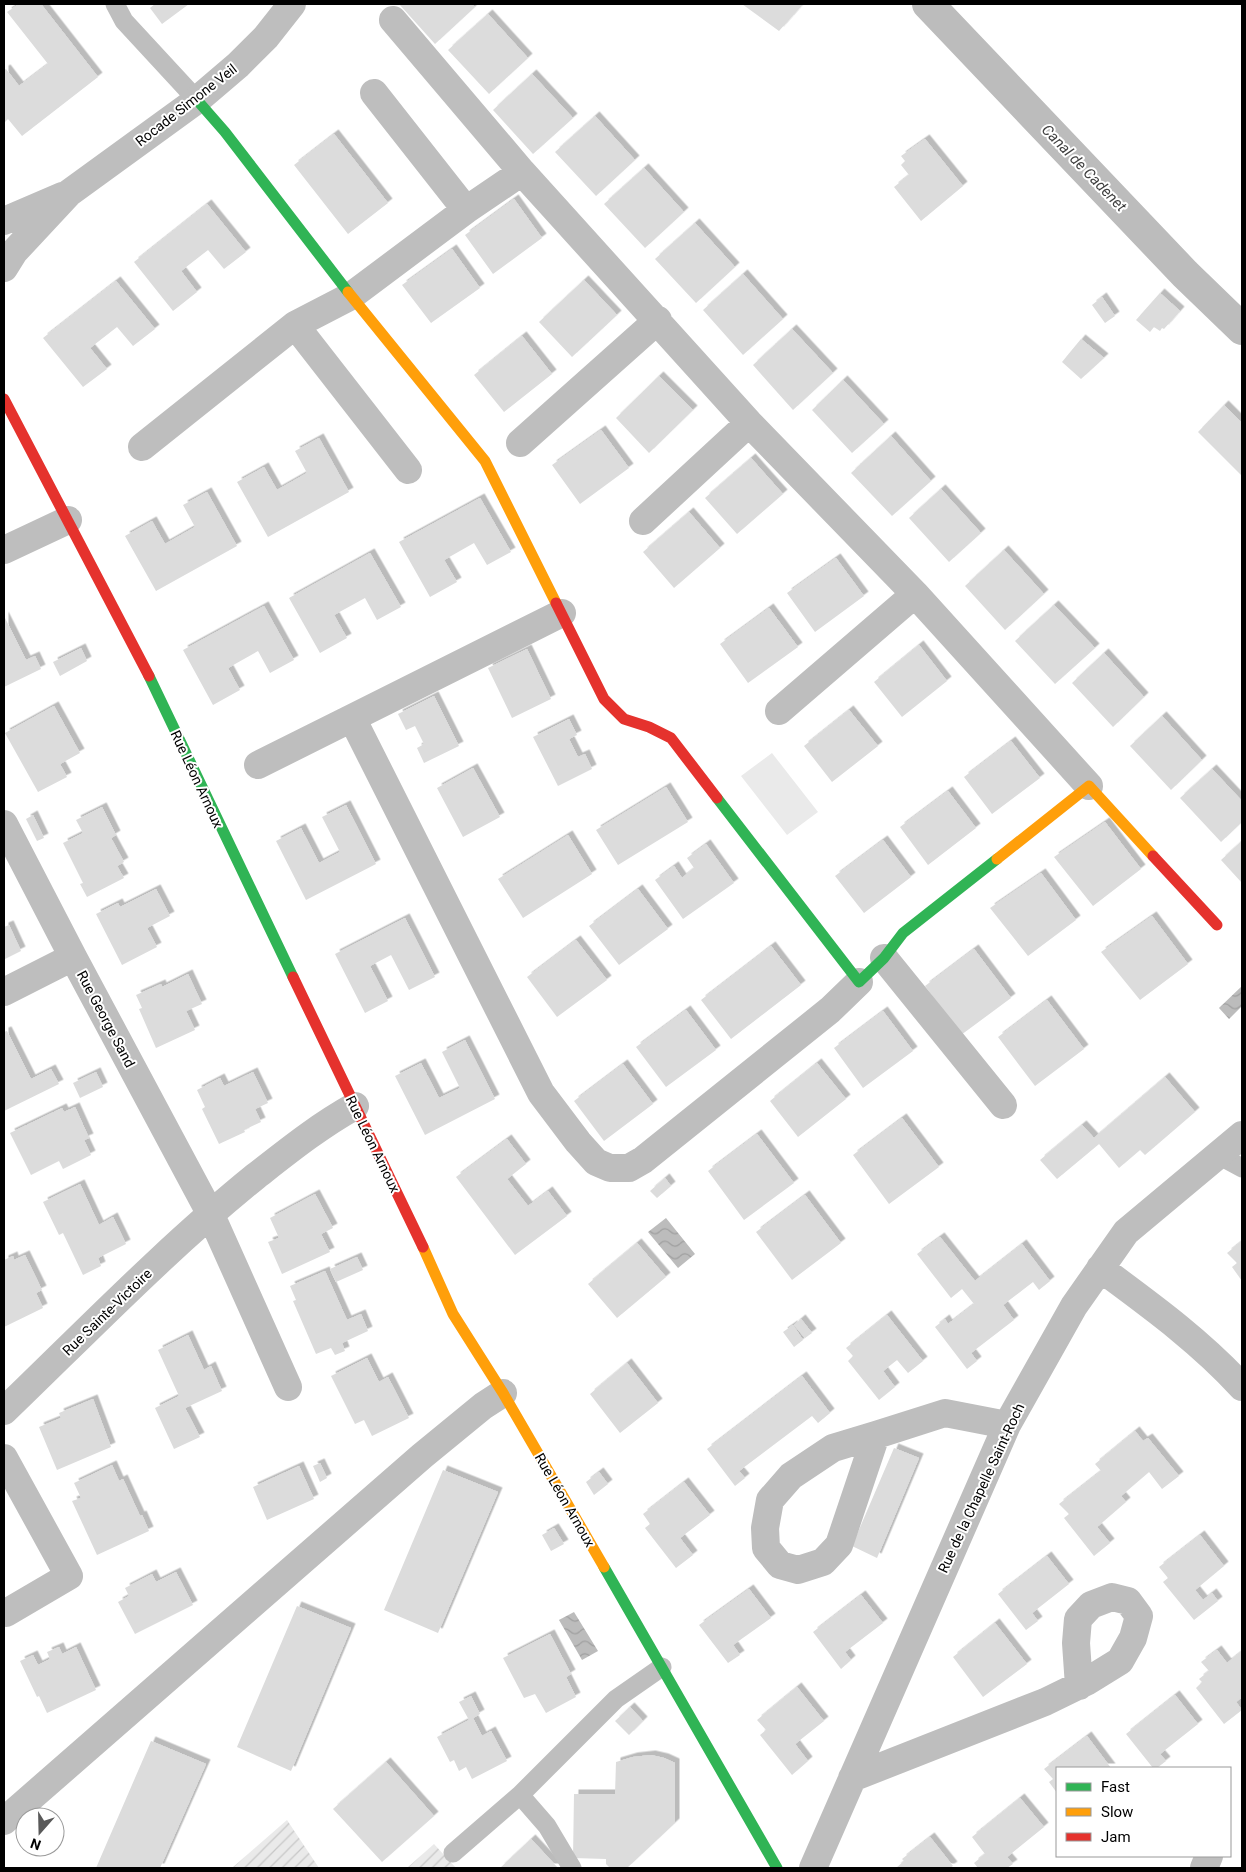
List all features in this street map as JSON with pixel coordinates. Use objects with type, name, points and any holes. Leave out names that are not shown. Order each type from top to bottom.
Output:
[{"type":"street","name":"Rocade Simone Veil","points":[[4,268],[14,252],[69,193],[197,100],[238,65],[266,37],[292,4]]},
{"type":"street","points":[[393,20],[522,172],[658,320],[749,423],[916,594],[1217,925]]},
{"type":"street","points":[[374,93],[466,210]]},
{"type":"street","points":[[197,100],[225,132],[351,296],[485,461],[604,699],[624,719],[649,727],[671,738],[859,982]]},
{"type":"street","points":[[142,448],[295,325],[351,296],[466,210],[522,172]]},
{"type":"street","name":"Rocade Simone Veil","points":[[4,222],[19,213],[69,193]]},
{"type":"street","points":[[520,443],[658,320]]},
{"type":"street","points":[[295,325],[408,470]]},
{"type":"street","name":"Rue Léon Arnoux","points":[[4,397],[139,654],[191,766],[412,1223],[453,1314],[503,1393],[777,1868]]},
{"type":"street","points":[[643,521],[749,423]]},
{"type":"street","points":[[4,550],[68,520]]},
{"type":"street","points":[[779,711],[916,594]]},
{"type":"street","points":[[258,765],[562,613]]},
{"type":"street","points":[[352,718],[541,1093],[578,1142],[596,1162],[610,1168],[629,1168],[642,1160],[830,1010],[884,958],[903,933],[1089,786]]},
{"type":"street","name":"Rue George Sand","points":[[4,824],[210,1214],[288,1387]]},
{"type":"street","points":[[4,992],[73,957]]},
{"type":"street","points":[[884,958],[1003,1105]]},
{"type":"street","name":"Rue Sainte-Victoire","points":[[4,1411],[210,1214],[307,1136],[330,1119],[355,1106]]},
{"type":"street","name":"Rue de la Chapelle Saint-Roch","points":[[812,1868],[1007,1425],[1074,1306],[1126,1232],[1242,1135]]},
{"type":"street","points":[[1100,1268],[1173,1322],[1223,1365],[1242,1387]]},
{"type":"street","points":[[4,1822],[422,1456],[483,1406],[503,1393]]},
{"type":"street","points":[[876,1435],[838,1545],[823,1562],[798,1570],[780,1565],[766,1548],[766,1528],[770,1500],[791,1476],[833,1448],[945,1414],[1007,1425]]},
{"type":"street","points":[[4,1458],[69,1576],[6,1613]]},
{"type":"street","points":[[852,1778],[1045,1702],[1079,1686]]},
{"type":"lane","points":[[115,4],[124,21],[197,100]]},
{"type":"lane","points":[[1218,1155],[1242,1168]]},
{"type":"lane","points":[[453,1853],[520,1795],[616,1699],[662,1667]]},
{"type":"lane","points":[[520,1795],[547,1826],[572,1868]]},
{"type":"shaded area","points":[[772,753],[818,812],[787,835],[741,776]]},
{"type":"shaded area","points":[[287,1820],[319,1868],[232,1868]]},
{"type":"shaded area","points":[[434,1844],[456,1868],[407,1868]]},
{"type":"water","points":[[1242,986],[1242,1006],[1229,1019],[1219,1008]]},
{"type":"water","points":[[666,1218],[695,1254],[678,1268],[648,1232]]},
{"type":"water","points":[[574,1612],[598,1651],[582,1660],[559,1620]]},
{"type":"building","points":[[19,4],[41,4],[98,77],[22,136],[8,119],[4,123],[4,70],[6,69],[19,86],[48,64],[7,12]]},
{"type":"building","points":[[155,4],[189,4],[162,24],[150,8]]},
{"type":"building","points":[[399,4],[471,4],[475,7],[435,44]]},
{"type":"building","points":[[742,4],[803,4],[779,31]]},
{"type":"building","points":[[488,14],[528,58],[489,94],[448,50]]},
{"type":"building","points":[[532,74],[573,118],[533,154],[493,110]]},
{"type":"building","points":[[595,116],[635,160],[596,196],[555,152]]},
{"type":"building","points":[[334,134],[388,203],[348,234],[294,165]]},
{"type":"building","points":[[925,139],[963,186],[921,221],[894,187],[909,175],[901,165],[905,161],[901,156]]},
{"type":"building","points":[[644,168],[684,212],[645,248],[604,204]]},
{"type":"building","points":[[514,199],[542,238],[493,274],[465,235]]},
{"type":"building","points":[[207,204],[246,252],[224,269],[208,250],[181,271],[197,292],[173,311],[134,262]]},
{"type":"building","points":[[695,223],[735,267],[696,303],[655,259]]},
{"type":"building","points":[[452,249],[480,288],[431,323],[402,285]]},
{"type":"building","points":[[743,274],[783,319],[743,355],[703,310]]},
{"type":"building","points":[[584,280],[617,315],[572,357],[539,322]]},
{"type":"building","points":[[116,281],[155,329],[133,346],[117,327],[90,348],[107,369],[83,387],[43,338]]},
{"type":"building","points":[[1160,293],[1180,311],[1164,329],[1162,328],[1160,331],[1154,327],[1150,332],[1136,320]]},
{"type":"building","points":[[1102,297],[1115,316],[1105,323],[1092,305]]},
{"type":"building","points":[[792,329],[833,373],[793,410],[753,365]]},
{"type":"building","points":[[522,336],[552,374],[504,412],[474,375]]},
{"type":"building","points":[[1081,339],[1104,358],[1081,379],[1062,362]]},
{"type":"building","points":[[659,376],[693,410],[649,453],[616,418]]},
{"type":"building","points":[[843,380],[884,424],[852,453],[812,410]]},
{"type":"building","points":[[1224,405],[1242,423],[1242,476],[1198,432]]},
{"type":"building","points":[[601,430],[629,468],[580,504],[552,465]]},
{"type":"building","points":[[891,436],[931,481],[892,516],[851,473]]},
{"type":"building","points":[[319,438],[349,492],[268,537],[237,482],[264,467],[277,490],[307,473],[295,451]]},
{"type":"building","points":[[751,458],[783,494],[737,534],[705,498]]},
{"type":"building","points":[[941,489],[981,533],[949,562],[909,518]]},
{"type":"building","points":[[207,492],[237,546],[156,591],[125,536],[152,521],[165,544],[195,527],[183,505]]},
{"type":"building","points":[[480,498],[511,552],[487,565],[474,543],[444,560],[457,582],[430,597],[399,542]]},
{"type":"building","points":[[689,512],[720,548],[674,588],[643,552]]},
{"type":"building","points":[[1004,550],[1044,594],[1005,630],[965,586]]},
{"type":"building","points":[[370,553],[401,607],[377,620],[365,598],[334,615],[347,638],[320,653],[289,598]]},
{"type":"building","points":[[836,558],[864,596],[815,632],[787,593]]},
{"type":"building","points":[[1054,605],[1095,648],[1055,684],[1015,641]]},
{"type":"building","points":[[264,606],[294,660],[270,673],[258,651],[228,668],[240,690],[213,705],[183,650]]},
{"type":"building","points":[[769,608],[798,647],[748,683],[720,644]]},
{"type":"building","points":[[4,616],[26,660],[35,656],[41,669],[4,687]]},
{"type":"building","points":[[919,645],[947,681],[902,717],[874,682]]},
{"type":"building","points":[[81,648],[87,661],[60,676],[53,662]]},
{"type":"building","points":[[527,649],[551,699],[512,718],[488,668]]},
{"type":"building","points":[[1104,653],[1144,697],[1113,727],[1072,683]]},
{"type":"building","points":[[434,696],[459,746],[424,763],[417,748],[424,744],[415,726],[406,730],[398,714]]},
{"type":"building","points":[[54,706],[80,753],[60,764],[67,777],[38,792],[5,733]]},
{"type":"building","points":[[849,710],[878,746],[832,782],[804,746]]},
{"type":"building","points":[[1162,716],[1202,760],[1171,790],[1130,746]]},
{"type":"building","points":[[569,719],[577,735],[569,739],[578,757],[585,754],[592,769],[558,786],[533,737]]},
{"type":"building","points":[[1011,741],[1040,778],[992,814],[964,777]]},
{"type":"building","points":[[473,768],[500,817],[463,837],[437,788]]},
{"type":"building","points":[[1212,769],[1242,801],[1242,822],[1221,842],[1180,798]]},
{"type":"building","points":[[666,787],[688,822],[618,865],[596,830]]},
{"type":"building","points":[[948,791],[976,828],[928,865],[900,827]]},
{"type":"building","points":[[346,805],[376,864],[306,900],[276,841],[301,828],[319,863],[340,852],[322,817]]},
{"type":"building","points":[[102,807],[116,835],[111,838],[124,862],[117,866],[124,878],[87,897],[80,884],[83,883],[63,843],[83,833],[76,820]]},
{"type":"building","points":[[33,815],[44,838],[37,841],[26,819]]},
{"type":"building","points":[[1105,822],[1141,869],[1093,906],[1054,857]]},
{"type":"building","points":[[568,835],[592,874],[523,918],[498,879]]},
{"type":"building","points":[[883,840],[911,877],[864,913],[835,876]]},
{"type":"building","points":[[1242,841],[1242,883],[1221,860]]},
{"type":"building","points":[[706,844],[734,883],[683,919],[655,880],[674,866],[682,878],[694,868],[687,858]]},
{"type":"building","points":[[1041,873],[1076,920],[1028,956],[990,908]]},
{"type":"building","points":[[156,889],[170,916],[147,928],[157,947],[122,965],[96,914],[118,903],[120,907]]},
{"type":"building","points":[[638,889],[668,929],[619,965],[589,926]]},
{"type":"building","points":[[1152,916],[1188,964],[1140,1000],[1101,952]]},
{"type":"building","points":[[405,918],[435,977],[409,990],[391,955],[370,966],[388,1001],[365,1013],[335,954]]},
{"type":"building","points":[[9,925],[21,951],[5,959],[4,927]]},
{"type":"building","points":[[576,940],[607,980],[557,1017],[527,977]]},
{"type":"building","points":[[771,946],[801,985],[731,1039],[701,1000]]},
{"type":"building","points":[[974,949],[1011,998],[961,1035],[925,986]]},
{"type":"building","points":[[188,974],[202,1004],[186,1011],[195,1030],[156,1048],[139,1009],[142,1008],[136,995],[161,984],[162,987]]},
{"type":"building","points":[[1047,1000],[1084,1049],[1035,1086],[998,1037]]},
{"type":"building","points":[[686,1010],[716,1050],[666,1087],[636,1047]]},
{"type":"building","points":[[883,1011],[913,1051],[863,1088],[834,1048]]},
{"type":"building","points":[[7,1031],[31,1079],[51,1069],[59,1084],[4,1111],[4,1032]]},
{"type":"building","points":[[465,1040],[495,1099],[425,1135],[395,1076],[421,1063],[439,1098],[460,1088],[442,1052]]},
{"type":"building","points":[[817,1063],[846,1099],[798,1137],[770,1101]]},
{"type":"building","points":[[623,1064],[653,1104],[604,1141],[574,1101]]},
{"type":"building","points":[[96,1072],[103,1087],[80,1098],[73,1083]]},
{"type":"building","points":[[253,1072],[268,1103],[255,1109],[261,1122],[219,1144],[202,1109],[205,1107],[197,1090],[220,1078],[224,1086]]},
{"type":"building","points":[[1165,1077],[1195,1112],[1145,1155],[1140,1150],[1119,1168],[1099,1144],[1057,1179],[1040,1160],[1082,1125],[1094,1138]]},
{"type":"building","points":[[75,1107],[89,1138],[84,1140],[91,1155],[63,1169],[59,1161],[31,1175],[10,1133],[62,1108],[64,1112]]},
{"type":"building","points":[[902,1118],[939,1167],[889,1204],[853,1155]]},
{"type":"building","points":[[757,1134],[794,1183],[744,1220],[708,1171]]},
{"type":"building","points":[[507,1139],[526,1164],[507,1179],[528,1206],[548,1191],[567,1216],[515,1255],[456,1177]]},
{"type":"building","points":[[665,1178],[671,1186],[657,1198],[650,1191]]},
{"type":"building","points":[[80,1184],[99,1225],[113,1217],[126,1244],[98,1258],[101,1266],[83,1275],[63,1233],[59,1235],[43,1202]]},
{"type":"building","points":[[315,1194],[333,1228],[321,1234],[330,1252],[282,1274],[268,1242],[279,1238],[270,1218]]},
{"type":"building","points":[[805,1195],[841,1243],[792,1280],[756,1232]]},
{"type":"building","points":[[940,1237],[975,1281],[1022,1244],[1050,1281],[1039,1290],[1033,1282],[1003,1305],[1014,1320],[971,1353],[977,1361],[967,1369],[935,1327],[945,1319],[948,1324],[974,1304],[962,1289],[951,1298],[917,1254]]},
{"type":"building","points":[[1242,1241],[1242,1281],[1232,1267],[1237,1263],[1227,1253]]},
{"type":"building","points":[[637,1243],[666,1277],[617,1318],[588,1284]]},
{"type":"building","points":[[25,1255],[42,1290],[36,1293],[43,1308],[4,1327],[4,1260],[13,1256],[14,1260]]},
{"type":"building","points":[[357,1257],[363,1270],[336,1282],[330,1269]]},
{"type":"building","points":[[325,1271],[347,1320],[361,1314],[368,1331],[342,1343],[345,1351],[335,1355],[331,1348],[316,1354],[293,1301],[296,1300],[290,1286]]},
{"type":"building","points":[[887,1315],[923,1361],[908,1373],[897,1360],[883,1371],[895,1387],[879,1400],[848,1361],[853,1356],[846,1348]]},
{"type":"building","points":[[801,1319],[812,1333],[805,1338],[794,1325]]},
{"type":"building","points":[[793,1325],[803,1340],[794,1347],[783,1332]]},
{"type":"building","points":[[188,1335],[204,1370],[211,1366],[222,1391],[185,1408],[200,1437],[174,1449],[155,1408],[179,1396],[158,1350]]},
{"type":"building","points":[[367,1358],[379,1382],[388,1377],[409,1418],[372,1436],[364,1420],[355,1424],[331,1376]]},
{"type":"building","points":[[627,1363],[658,1403],[620,1433],[590,1394]]},
{"type":"building","points":[[802,1376],[830,1413],[818,1423],[812,1416],[739,1471],[745,1478],[735,1486],[707,1449]]},
{"type":"building","points":[[93,1399],[111,1447],[57,1470],[39,1427],[61,1418],[59,1413]]},
{"type":"building","points":[[1135,1431],[1143,1441],[1148,1438],[1179,1476],[1162,1489],[1149,1472],[1121,1496],[1126,1502],[1097,1527],[1110,1543],[1094,1556],[1064,1518],[1069,1514],[1059,1504],[1101,1471],[1095,1464]]},
{"type":"building","points":[[894,1448],[919,1458],[877,1558],[852,1546]]},
{"type":"building","points":[[320,1463],[327,1478],[320,1482],[313,1466]]},
{"type":"building","points":[[112,1465],[119,1481],[123,1479],[149,1531],[97,1555],[72,1501],[81,1498],[74,1483]]},
{"type":"building","points":[[299,1466],[314,1499],[267,1520],[253,1487]]},
{"type":"building","points":[[443,1470],[498,1492],[438,1633],[384,1610]]},
{"type":"building","points":[[599,1472],[608,1484],[594,1495],[586,1482]]},
{"type":"building","points":[[684,1482],[710,1515],[680,1538],[693,1555],[676,1568],[645,1528],[650,1524],[643,1514]]},
{"type":"building","points":[[554,1528],[564,1544],[551,1551],[542,1535]]},
{"type":"building","points":[[1200,1535],[1224,1566],[1195,1590],[1203,1600],[1212,1593],[1218,1601],[1194,1620],[1163,1582],[1168,1578],[1159,1567]]},
{"type":"building","points":[[1047,1556],[1069,1584],[1032,1613],[1038,1621],[1026,1630],[998,1594]]},
{"type":"building","points":[[176,1572],[193,1605],[135,1634],[118,1602],[129,1596],[125,1588],[152,1574],[156,1582]]},
{"type":"building","points":[[749,1589],[771,1618],[733,1645],[740,1655],[728,1663],[699,1625]]},
{"type":"building","points":[[861,1595],[883,1623],[845,1652],[851,1660],[841,1669],[813,1632]]},
{"type":"building","points":[[297,1606],[351,1628],[291,1771],[237,1747]]},
{"type":"building","points":[[995,1623],[1027,1664],[983,1697],[953,1657]]},
{"type":"building","points":[[550,1634],[571,1674],[566,1677],[576,1697],[546,1713],[535,1694],[524,1698],[503,1658]]},
{"type":"building","points":[[59,1647],[62,1654],[76,1647],[96,1690],[47,1713],[39,1696],[37,1697],[20,1661],[33,1655],[38,1665],[50,1659],[47,1652]]},
{"type":"building","points":[[1217,1650],[1227,1663],[1242,1651],[1242,1697],[1236,1702],[1242,1710],[1224,1724],[1196,1688],[1202,1682],[1199,1679],[1209,1671],[1201,1662]]},
{"type":"building","points":[[797,1687],[824,1721],[795,1744],[808,1761],[792,1775],[760,1735],[766,1730],[757,1720]]},
{"type":"building","points":[[1175,1695],[1198,1724],[1160,1754],[1166,1761],[1158,1767],[1152,1767],[1126,1734]]},
{"type":"building","points":[[471,1696],[480,1714],[473,1718],[482,1736],[491,1731],[507,1761],[472,1779],[466,1767],[459,1771],[454,1760],[450,1762],[437,1737],[469,1720],[459,1702]]},
{"type":"building","points":[[630,1707],[643,1721],[629,1735],[615,1721]]},
{"type":"building","points":[[1087,1736],[1110,1767],[1056,1767],[1056,1792],[1049,1782],[1053,1779],[1044,1769]]},
{"type":"building","points":[[151,1741],[206,1764],[160,1868],[96,1868]]},
{"type":"building","points":[[651,1755],[675,1763],[675,1823],[627,1868],[610,1868],[606,1864],[606,1859],[573,1858],[574,1794],[615,1794],[616,1762],[633,1757]]},
{"type":"building","points":[[386,1762],[434,1816],[382,1862],[333,1809]]},
{"type":"building","points":[[1020,1798],[1044,1827],[1007,1857],[1013,1864],[1007,1868],[978,1868],[974,1863],[985,1854],[972,1837]]},
{"type":"building","points":[[930,1837],[953,1866],[950,1868],[896,1868],[904,1861],[902,1859]]},
{"type":"building","points":[[531,1839],[558,1868],[500,1868]]},
{"type":"waterway","name":"Canal de Cadenet","points":[[928,4],[1185,274],[1242,329]]},
{"type":"traffic: fast","points":[[197,100],[225,132],[348,292]]},
{"type":"traffic: fast","points":[[149,676],[293,977]]},
{"type":"traffic: fast","points":[[717,798],[859,982],[884,958],[903,933],[997,859]]},
{"type":"traffic: fast","points":[[604,1567],[777,1868]]},
{"type":"traffic: slow","points":[[348,292],[485,461],[556,603]]},
{"type":"traffic: slow","points":[[997,859],[1089,786],[1153,856]]},
{"type":"traffic: slow","points":[[423,1247],[453,1314],[503,1393],[604,1567]]},
{"type":"traffic: jam","points":[[4,399],[149,676]]},
{"type":"traffic: jam","points":[[556,603],[604,699],[624,719],[649,727],[671,738],[717,798]]},
{"type":"traffic: jam","points":[[1153,856],[1217,925]]},
{"type":"traffic: jam","points":[[293,977],[423,1247]]}]
